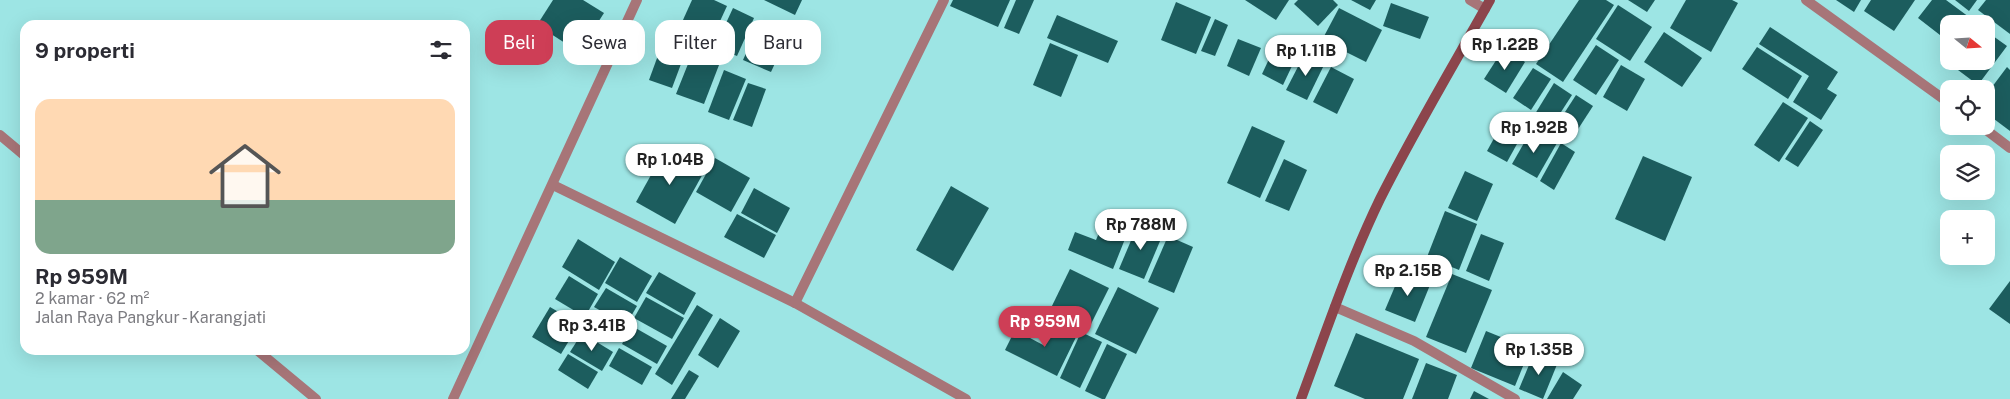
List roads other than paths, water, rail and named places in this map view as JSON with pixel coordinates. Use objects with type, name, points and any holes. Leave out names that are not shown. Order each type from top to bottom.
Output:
[{"type":"main road","points":[[1301,399],[1335,307],[1380,200],[1427,111],[1488,5]]},
{"type":"street","points":[[453,399],[553,186],[637,0]]},
{"type":"street","points":[[795,303],[944,0]]},
{"type":"street","points":[[1470,0],[1488,5]]},
{"type":"street","points":[[1806,0],[1940,97]]},
{"type":"street","points":[[0,135],[20,152]]},
{"type":"street","points":[[1992,135],[2010,148]]},
{"type":"street","points":[[553,186],[795,303],[966,399]]},
{"type":"street","points":[[1335,307],[1414,341],[1515,399]]},
{"type":"street","points":[[264,355],[316,399]]}]
